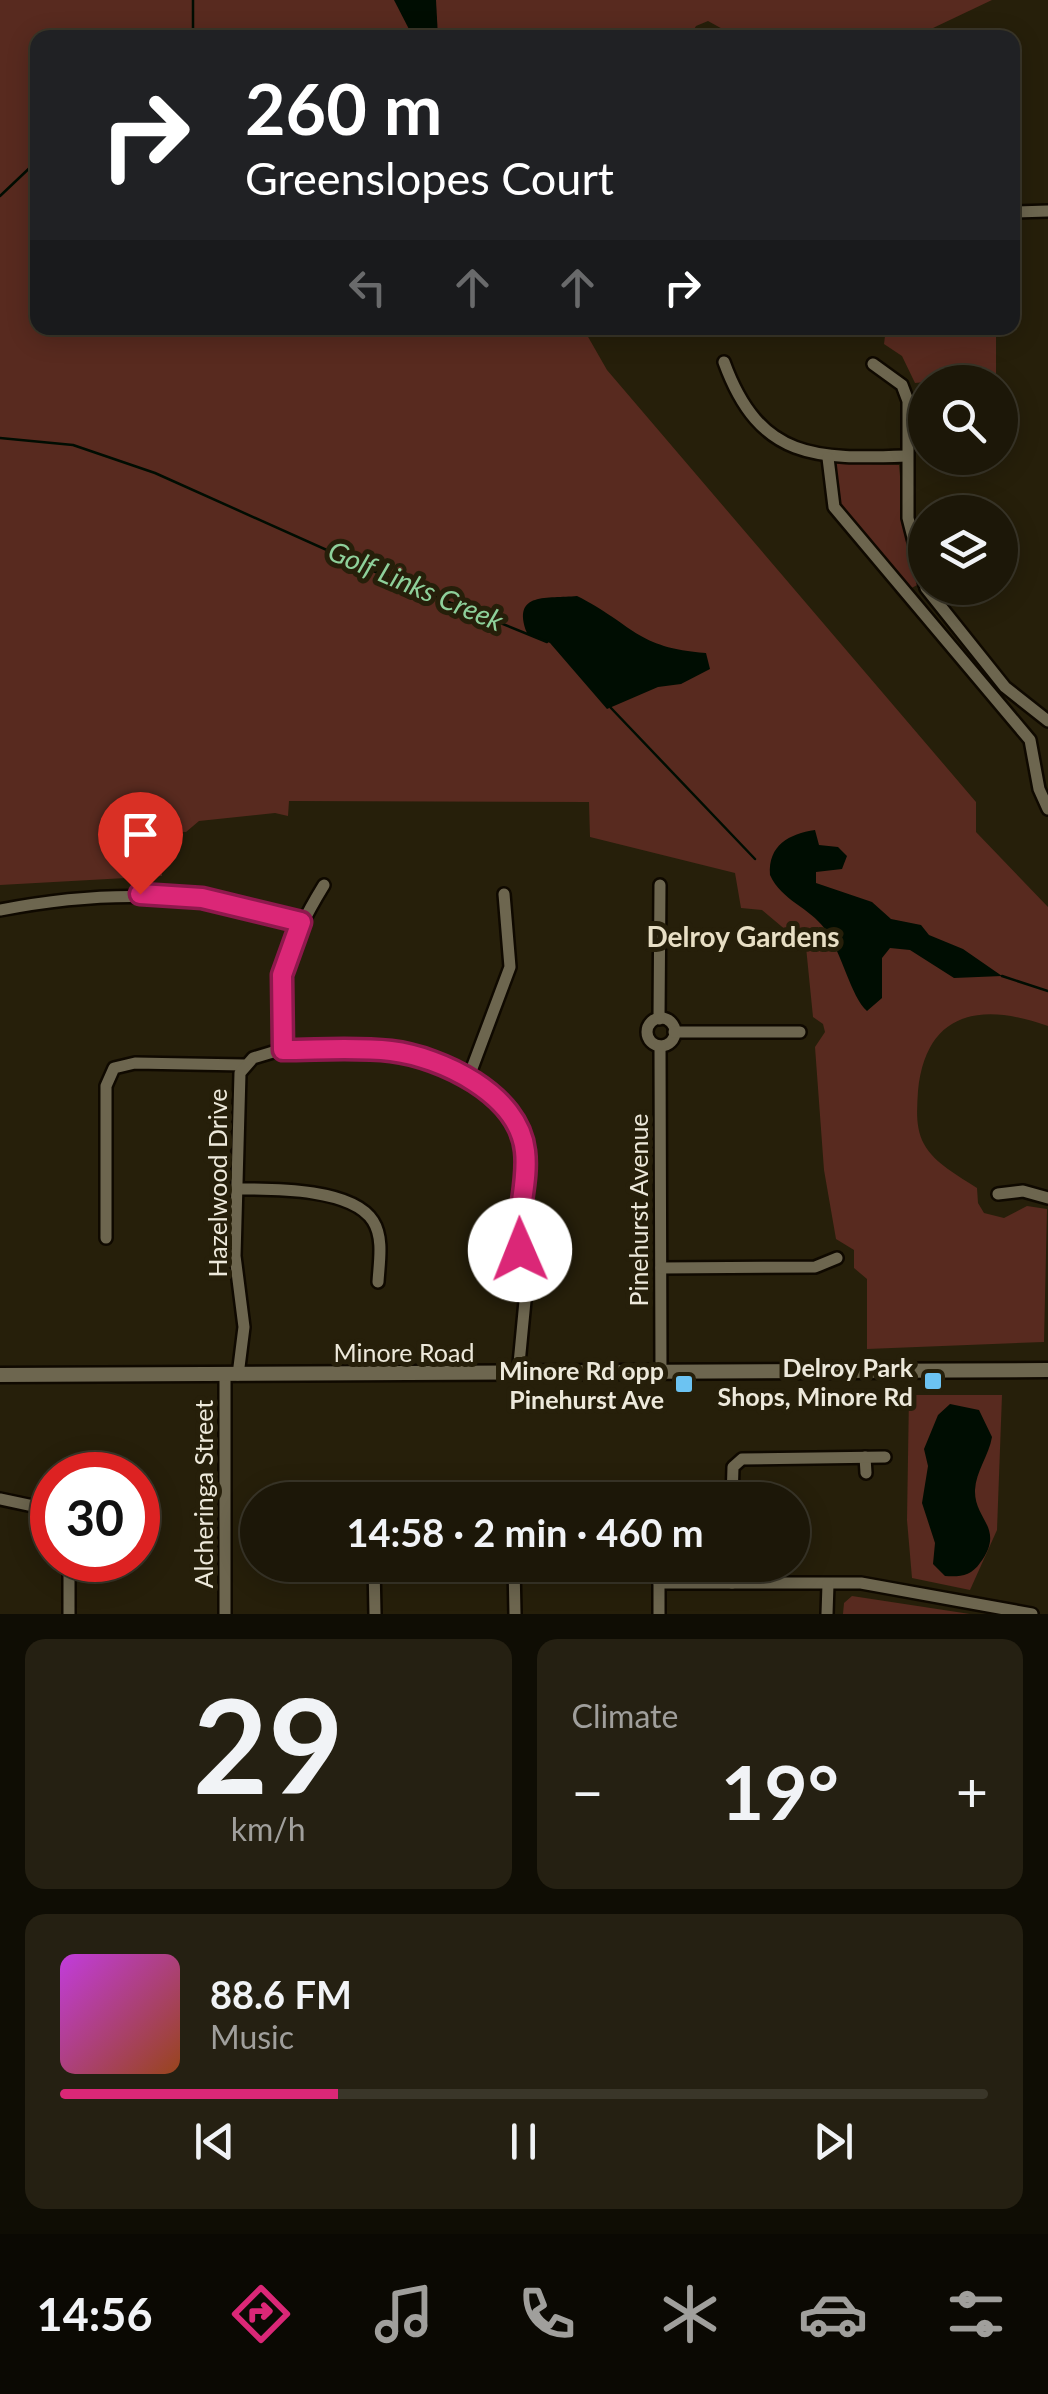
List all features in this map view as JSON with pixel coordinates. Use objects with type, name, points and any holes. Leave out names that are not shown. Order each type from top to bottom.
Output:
[{"type":"street","points":[[1020,212],[1048,211]]},
{"type":"street","points":[[724,362],[737,392],[768,430],[804,454],[828,458],[907,456]]},
{"type":"street","points":[[873,364],[902,385],[908,400],[909,495]]},
{"type":"street","points":[[828,458],[834,507],[1030,740],[1039,789],[1048,809]]},
{"type":"street","points":[[941,605],[1004,687],[1048,722],[1030,740]]},
{"type":"street","points":[[283,1050],[282,975],[301,922],[324,884]]},
{"type":"street","points":[[660,885],[660,1019]]},
{"type":"street","points":[[0,910],[82,896],[140,894],[202,898],[301,922]]},
{"type":"street","points":[[468,1079],[510,967],[504,894]]},
{"type":"street","points":[[660,1019],[669,1021],[674,1032],[670,1043],[660,1046],[647,1033],[650,1024],[660,1019]]},
{"type":"street","points":[[674,1032],[800,1032]]},
{"type":"street","name":"Pinehurst Avenue","points":[[660,1046],[661,1373]]},
{"type":"street","name":"Hazelwood Drive","points":[[232,1375],[244,1314],[234,1256],[240,1073],[244,1065],[283,1050],[394,1051],[468,1079],[508,1112],[520,1130],[525,1152],[516,1226],[525,1301],[518,1374]]},
{"type":"street","points":[[106,1238],[106,1086],[114,1068],[135,1063],[244,1065]]},
{"type":"street","points":[[239,1190],[315,1193],[362,1210],[378,1236],[378,1282]]},
{"type":"street","points":[[998,1194],[1023,1191],[1048,1198]]},
{"type":"street","points":[[661,1268],[816,1267],[837,1258]]},
{"type":"street","name":"Minore Road","points":[[0,1375],[1048,1370]]},
{"type":"street","name":"Alcheringa Street","points":[[225,1614],[232,1375]]},
{"type":"street","points":[[866,1457],[866,1474]]},
{"type":"street","points":[[733,1482],[733,1467],[738,1460],[885,1457]]},
{"type":"street","points":[[0,1499],[30,1505]]},
{"type":"street","points":[[69,1582],[69,1614]]},
{"type":"street","points":[[374,1582],[374,1614]]},
{"type":"street","points":[[514,1582],[515,1614]]},
{"type":"street","points":[[659,1614],[659,1583],[884,1586],[1000,1611],[1032,1614]]},
{"type":"street","points":[[827,1614],[828,1584]]},
{"type":"shaded area","points":[[0,0],[992,0],[929,30],[724,30],[708,21],[694,30],[30,30],[30,335],[587,335],[607,370],[976,802],[976,832],[1048,907],[1048,1026],[1001,1015],[980,1015],[945,1029],[932,1044],[923,1064],[917,1111],[924,1144],[941,1164],[977,1188],[978,1203],[984,1213],[1004,1218],[1027,1206],[1047,1209],[1044,1342],[867,1349],[867,1279],[854,1268],[854,1250],[836,1239],[824,1170],[815,1047],[825,1032],[823,1024],[813,1017],[806,947],[762,910],[741,908],[735,873],[590,837],[589,802],[289,801],[288,816],[275,813],[199,821],[186,832],[162,831],[162,876],[0,885]]},
{"type":"shaded area","points":[[394,0],[436,0],[438,30],[409,30]]},
{"type":"shaded area","points":[[885,335],[996,335],[996,365],[908,365],[908,368],[902,356],[884,344]]},
{"type":"shaded area","points":[[831,465],[899,465],[908,590],[836,505]]},
{"type":"shaded area","points":[[577,596],[649,640],[706,653],[710,669],[681,684],[658,687],[607,709],[550,643],[527,633],[523,619],[524,610],[535,600]]},
{"type":"shaded area","points":[[815,830],[819,845],[838,847],[847,856],[842,869],[816,872],[816,883],[872,902],[891,919],[921,925],[929,935],[963,949],[1002,976],[954,978],[910,950],[890,948],[882,958],[882,998],[867,1011],[825,929],[781,891],[770,875],[773,856],[782,843]]},
{"type":"shaded area","points":[[909,1395],[1002,1395],[997,1530],[970,1590],[912,1578],[907,1520]]},
{"type":"shaded area","points":[[950,1404],[979,1410],[992,1437],[975,1490],[990,1541],[977,1567],[956,1576],[945,1576],[933,1564],[935,1543],[922,1503],[928,1466],[924,1449],[938,1415]]},
{"type":"shaded area","points":[[852,1596],[970,1614],[843,1614],[844,1603]]},
{"type":"waterway","points":[[193,0],[193,30]]},
{"type":"waterway","points":[[0,196],[30,168]]},
{"type":"waterway","name":"Golf Links Creek","points":[[0,438],[73,445],[155,473],[387,577],[547,642]]},
{"type":"waterway","name":"Golf Links Creek","points":[[611,708],[755,859]]},
{"type":"waterway","name":"Golf Links Creek","points":[[1002,976],[1048,991]]},
{"type":"place","name":"Delroy Park Shops, Minore Rd","points":[[933,1381]]},
{"type":"place","name":"Minore Rd opp Pinehurst Ave","points":[[684,1384]]},
{"type":"district","name":"Delroy Gardens","points":[[743,936]]},
{"type":"route","points":[[140,894],[202,898],[301,922],[282,975],[283,1050],[394,1051],[468,1079],[494,1097],[520,1130],[525,1152],[516,1226],[520,1250]]}]
